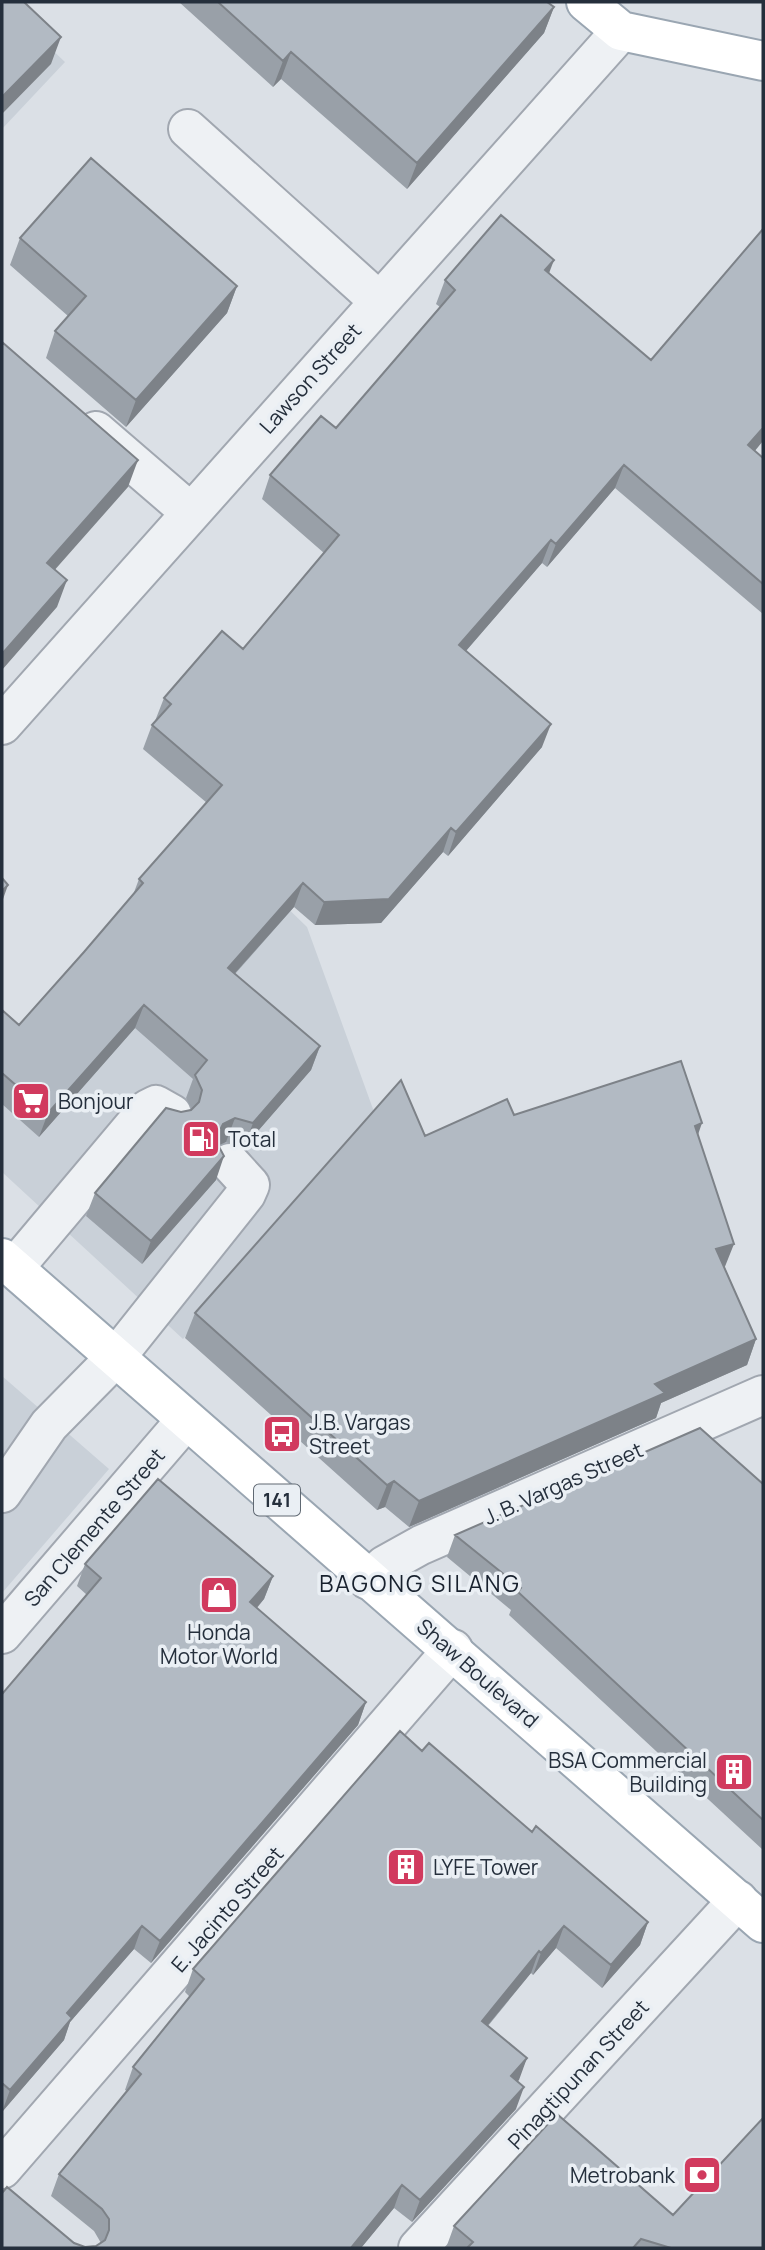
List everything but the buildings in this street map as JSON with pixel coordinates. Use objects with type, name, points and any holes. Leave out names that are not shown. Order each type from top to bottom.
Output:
[{"type":"main road","points":[[586,2],[621,32],[763,61]]},
{"type":"main road","name":"Shaw Boulevard","points":[[8,1263],[750,1911]]},
{"type":"street","name":"Lawson Street","points":[[2,725],[621,32]]},
{"type":"street","points":[[188,130],[379,301]]},
{"type":"street","points":[[64,404],[190,512]]},
{"type":"street","points":[[8,1263],[148,1109],[156,1105],[172,1114]]},
{"type":"street","points":[[2,1493],[49,1425],[117,1356],[246,1194],[250,1185],[244,1175],[230,1163]]},
{"type":"street","name":"J. B. Vargas Street","points":[[368,1580],[385,1565],[421,1545],[763,1395]]},
{"type":"street","name":"San Clemente Street","points":[[2,1634],[186,1420]]},
{"type":"street","name":"E. Jacinto Street","points":[[8,2185],[453,1649]]},
{"type":"street","name":"Pinagtipunan Street","points":[[418,2248],[750,1911]]},
{"type":"shaded area","points":[[2,2],[65,62],[2,129]]},
{"type":"shaded area","points":[[205,828],[307,927],[377,1120],[183,1339],[2,1172],[2,1059]]},
{"type":"shaded area","points":[[2,1376],[109,1469],[2,1593]]},
{"type":"place","name":"Bonjour","points":[[31,1101]]},
{"type":"place","name":"Total","points":[[201,1139]]},
{"type":"place","name":"J.B. Vargas Street","points":[[282,1434]]},
{"type":"place","name":"Honda Motor World","points":[[219,1595]]},
{"type":"place","name":"BSA Commercial Building","points":[[734,1772]]},
{"type":"place","name":"LYFE Tower","points":[[406,1867]]},
{"type":"place","name":"Metrobank","points":[[702,2175]]},
{"type":"district","name":"BAGONG SILANG","points":[[420,1583]]}]
